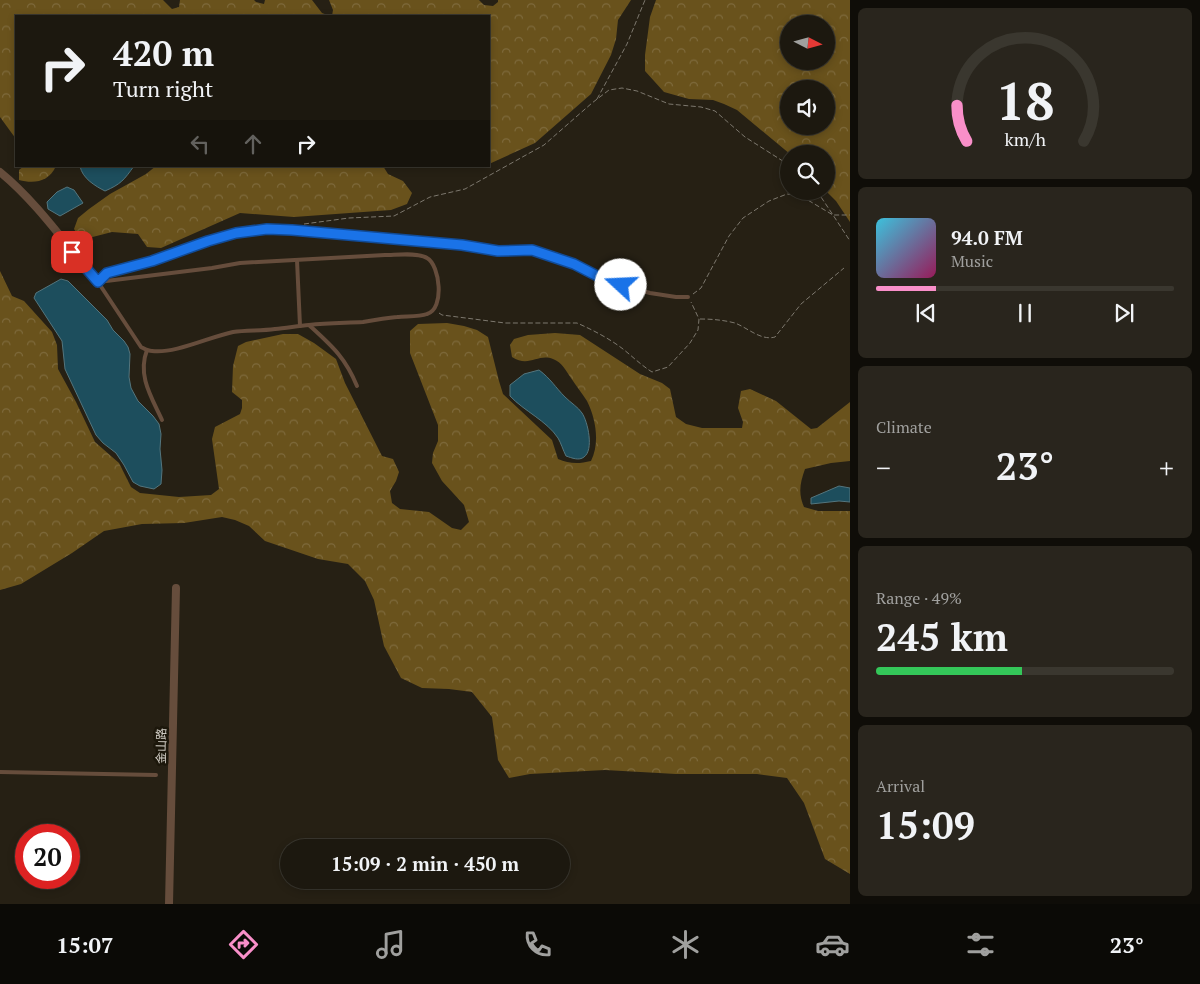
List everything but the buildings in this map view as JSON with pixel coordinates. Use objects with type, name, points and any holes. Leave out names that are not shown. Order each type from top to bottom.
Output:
[{"type":"street","points":[[0,172],[29,200],[98,282]]},
{"type":"street","name":"金山路","points":[[169,904],[176,588]]},
{"type":"lane","points":[[98,282],[107,273],[152,261],[208,241],[236,233],[267,229],[462,245],[498,251],[532,250],[574,264],[607,281],[650,293],[688,297]]},
{"type":"lane","points":[[385,255],[421,255],[432,262],[435,268],[438,299],[434,310],[427,314],[398,316],[362,322],[234,332],[169,350],[153,352],[141,347],[98,282],[240,263],[385,255]]},
{"type":"lane","points":[[297,260],[300,326]]},
{"type":"lane","points":[[309,325],[336,350],[350,370],[357,386]]},
{"type":"lane","points":[[147,350],[144,365],[146,387],[162,420]]},
{"type":"lane","points":[[0,772],[156,775]]},
{"type":"path","points":[[597,100],[627,44],[645,0]]},
{"type":"path","points":[[292,230],[305,223],[349,218],[394,216],[430,197],[465,189],[544,145],[609,90],[622,88],[637,91],[669,104],[701,107],[715,111],[745,136],[780,159]]},
{"type":"path","points":[[434,310],[442,315],[505,323],[578,323],[588,327],[623,349],[640,365],[652,372],[668,368],[690,343],[698,330],[699,319],[688,297],[701,288],[729,236],[743,218],[769,201],[787,194],[801,196],[833,215],[850,215]]},
{"type":"path","points":[[823,200],[850,241]]},
{"type":"path","points":[[699,319],[720,320],[736,324],[764,337],[775,337],[801,304],[844,268]]},
{"type":"green space","points":[[0,0],[163,0],[172,9],[179,7],[180,0],[254,0],[264,4],[265,0],[312,0],[322,13],[327,15],[15,15],[15,138],[0,117]]},
{"type":"green space","points":[[329,0],[479,0],[484,5],[493,6],[498,0],[631,0],[618,20],[616,39],[611,55],[591,94],[535,143],[490,164],[490,15],[332,15],[333,10]]},
{"type":"green space","points":[[656,0],[850,0],[850,222],[835,200],[835,145],[780,146],[737,110],[713,100],[689,99],[664,92],[645,71],[650,17]]},
{"type":"green space","points":[[23,167],[55,167],[45,179],[35,182],[19,180],[19,170]]},
{"type":"green space","points":[[155,167],[384,167],[388,174],[403,181],[412,193],[407,204],[391,210],[294,217],[240,213],[161,248],[147,247],[138,234],[112,232],[81,240],[74,229],[78,218],[110,194]]},
{"type":"green space","points":[[0,271],[12,296],[24,301],[52,332],[57,345],[58,369],[95,442],[119,463],[131,487],[140,493],[179,497],[211,495],[219,489],[212,439],[215,427],[240,414],[242,408],[242,400],[232,392],[233,366],[238,346],[246,342],[283,334],[298,334],[336,359],[345,383],[382,456],[393,459],[399,472],[390,491],[392,503],[400,509],[429,512],[452,528],[461,530],[469,522],[464,505],[442,481],[432,463],[433,453],[438,441],[438,425],[410,353],[410,331],[418,324],[447,323],[464,326],[477,330],[488,337],[503,394],[552,440],[558,459],[570,463],[591,461],[594,454],[596,439],[595,423],[587,401],[564,367],[556,360],[543,358],[523,361],[512,357],[510,345],[514,339],[528,335],[555,333],[580,335],[640,374],[662,383],[670,389],[676,417],[686,424],[702,428],[742,428],[743,422],[738,408],[741,391],[750,389],[776,401],[811,429],[817,428],[850,402],[850,461],[805,469],[800,493],[804,507],[818,511],[850,511],[850,874],[825,859],[804,803],[787,778],[757,774],[676,774],[605,770],[530,774],[509,778],[498,760],[492,717],[472,692],[422,688],[401,678],[384,646],[374,600],[365,581],[348,564],[318,559],[265,541],[249,526],[235,520],[222,517],[184,523],[142,524],[104,531],[21,584],[0,590]]},
{"type":"water","points":[[80,167],[133,167],[122,181],[105,191],[86,178]]},
{"type":"water","points":[[67,187],[74,190],[83,203],[60,216],[48,209],[47,202],[57,192]]},
{"type":"water","points":[[61,279],[68,281],[107,320],[128,347],[131,388],[138,401],[159,424],[161,434],[161,484],[154,489],[140,486],[133,482],[116,453],[96,435],[65,369],[62,341],[34,298],[36,293]]},
{"type":"water","points":[[539,370],[584,417],[588,429],[589,448],[584,457],[580,459],[566,456],[553,432],[510,396],[510,385],[524,374]]},
{"type":"water","points":[[839,486],[850,488],[850,502],[839,501],[811,504],[811,498]]},
{"type":"route","points":[[72,252],[98,282],[107,273],[152,261],[236,233],[267,229],[292,230],[462,245],[498,251],[532,250],[574,264],[607,281],[621,285]]}]
